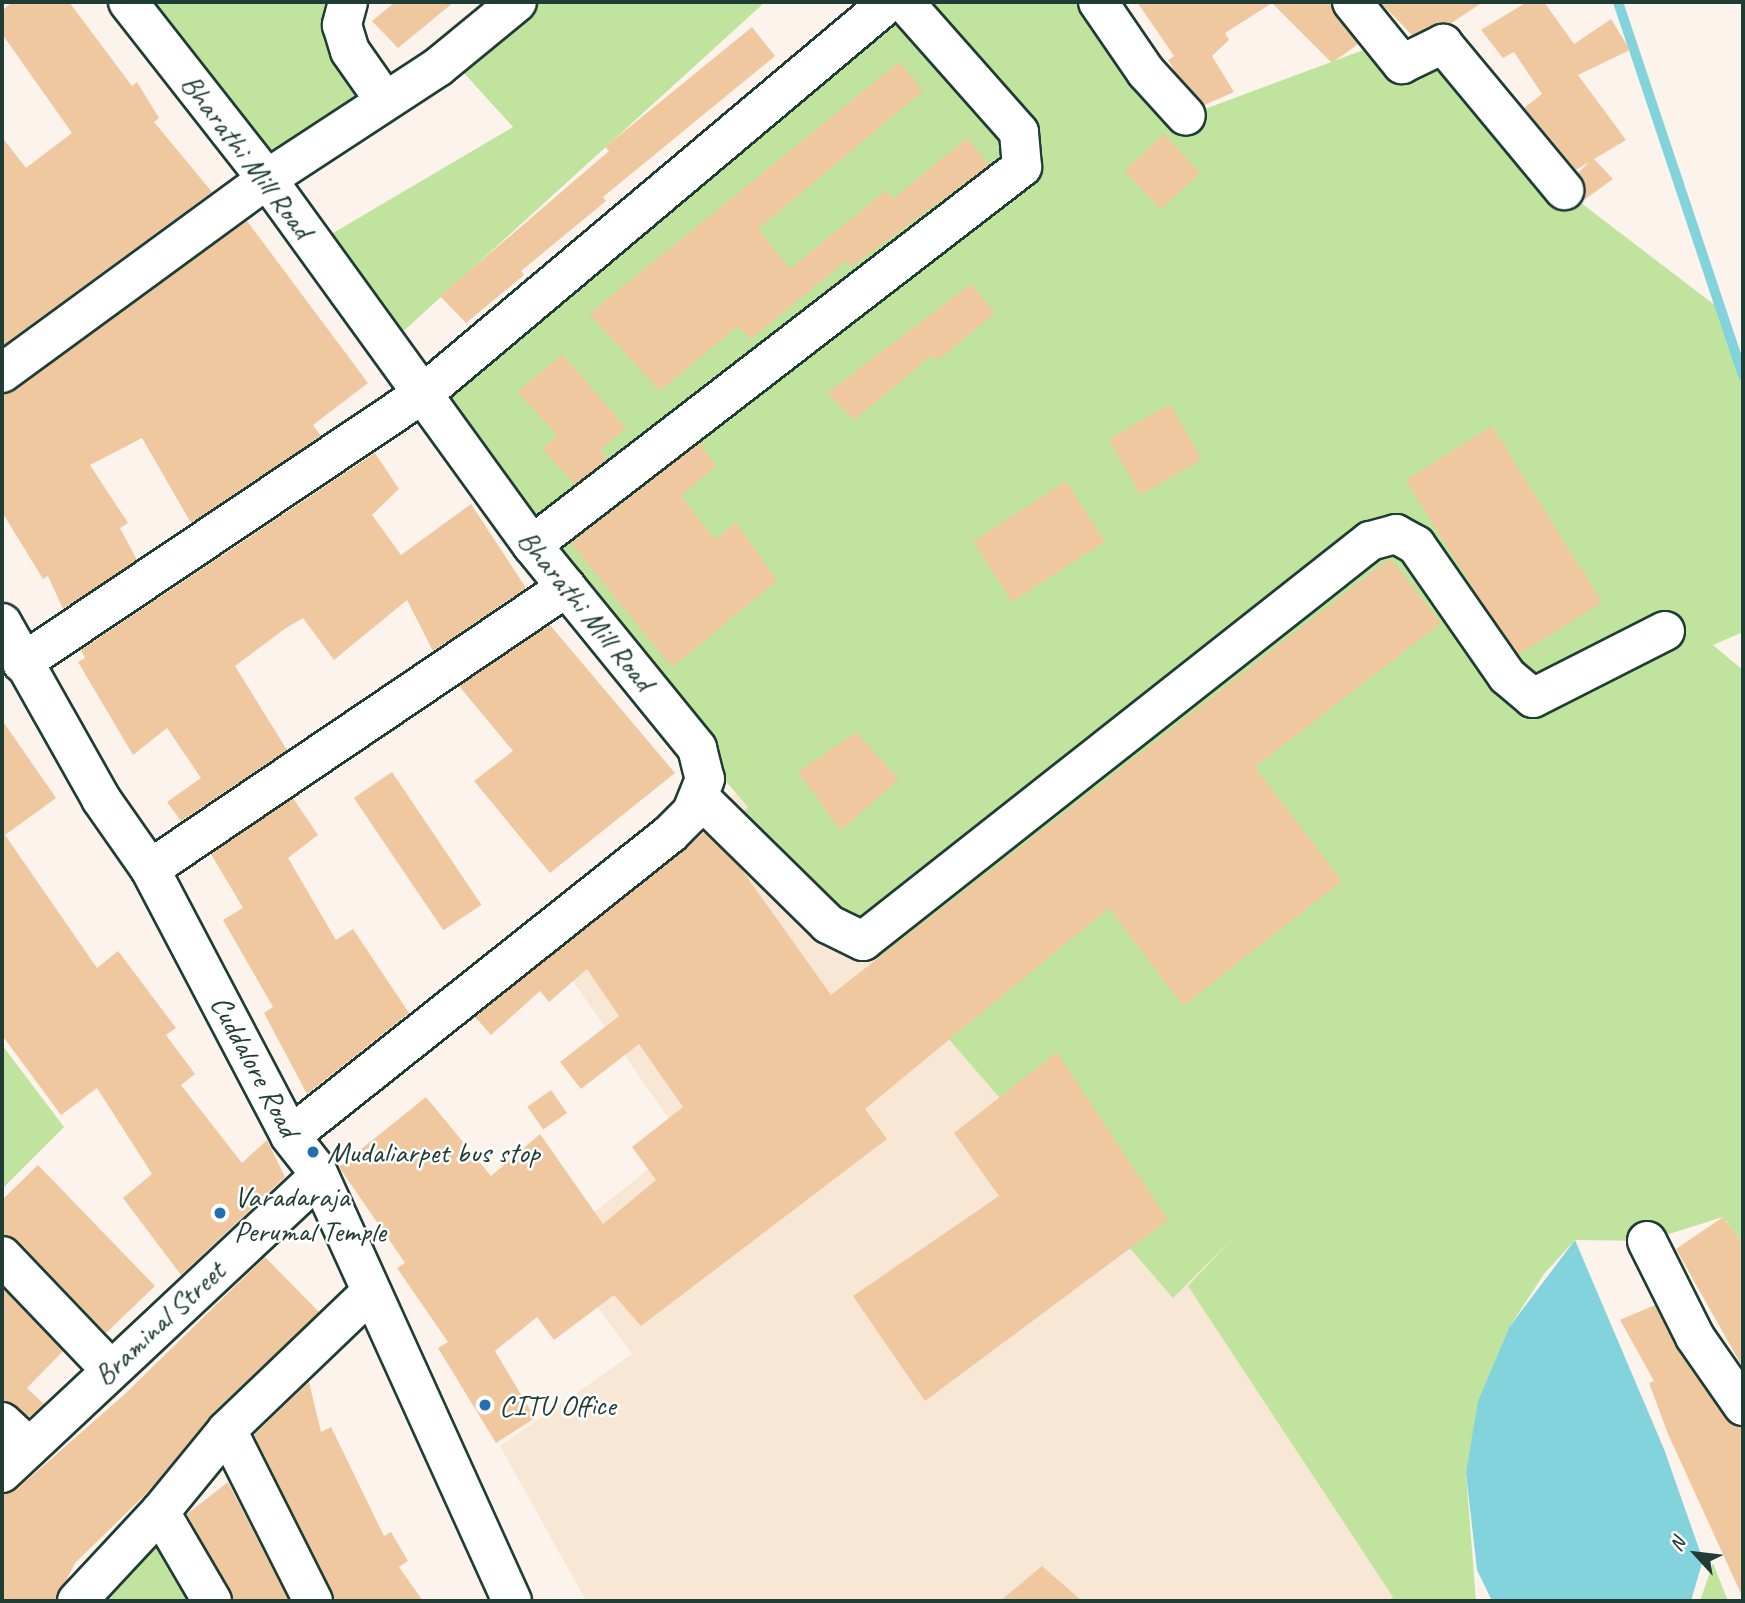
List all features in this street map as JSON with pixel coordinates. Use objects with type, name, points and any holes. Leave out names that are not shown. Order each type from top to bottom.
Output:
[{"type":"street","name":"Bharathi Mill Road","points":[[128,2],[267,179],[532,545],[697,748],[705,779],[700,798]]},
{"type":"street","points":[[348,2],[342,25],[350,51],[385,101]]},
{"type":"street","points":[[2,373],[267,179],[385,101],[517,2]]},
{"type":"street","points":[[22,663],[424,393],[889,2]]},
{"type":"street","points":[[532,545],[1022,167],[1019,132],[904,2]]},
{"type":"street","points":[[1098,2],[1146,72],[1186,116]]},
{"type":"street","points":[[1352,2],[1402,64],[1443,44],[1564,190]]},
{"type":"street","points":[[290,1136],[670,834],[700,798],[828,924],[863,941],[1370,541],[1396,534],[1416,545],[1507,676],[1533,698],[1665,631]]},
{"type":"street","points":[[150,869],[567,587]]},
{"type":"street","name":"Cuddalore Road","points":[[2,623],[22,663],[150,869],[290,1136],[319,1176],[508,1600]]},
{"type":"street","name":"Braminal Street","points":[[11,1447],[109,1368],[319,1176]]},
{"type":"street","points":[[1647,1241],[1695,1337],[1743,1406]]},
{"type":"street","points":[[2,1256],[109,1368]]},
{"type":"street","points":[[77,1601],[160,1513],[227,1430],[371,1292]]},
{"type":"street","points":[[227,1430],[313,1601]]},
{"type":"street","points":[[160,1513],[212,1601]]},
{"type":"shaded area","points":[[786,750],[1171,1068],[1394,1601],[586,1601],[500,1446],[632,1354],[552,1246],[684,1141],[552,951]]},
{"type":"green space","points":[[140,2],[335,2],[378,105],[268,167]]},
{"type":"green space","points":[[533,2],[765,2],[397,337],[328,236],[513,127],[454,62]]},
{"type":"green space","points":[[917,2],[1106,2],[1186,116],[1385,42],[1463,69],[1564,190],[1716,306],[1743,376],[1743,632],[1713,645],[1743,670],[1743,1244],[1723,1217],[1647,1241],[1575,1240],[1544,1274],[1510,1326],[1466,1473],[1476,1601],[1389,1601],[1393,1597],[1188,1286],[1233,1238],[1173,1298],[864,941],[729,827],[748,807],[697,748],[555,548],[1037,180],[1020,155],[532,545],[429,401]]},
{"type":"green space","points":[[2,1045],[64,1127],[2,1189]]},
{"type":"green space","points":[[154,1518],[203,1601],[82,1601]]},
{"type":"green space","points":[[1713,1563],[1728,1601],[1700,1601]]},
{"type":"water","points":[[1575,1240],[1664,1449],[1703,1560],[1691,1601],[1492,1601],[1477,1570],[1466,1473],[1478,1401],[1510,1326]]},
{"type":"building","points":[[12,2],[69,2],[132,86],[137,82],[159,118],[154,122],[212,192],[2,346],[2,137],[26,168],[72,133],[2,34],[2,11]]},
{"type":"building","points":[[395,2],[454,2],[398,48],[372,21]]},
{"type":"building","points":[[1137,2],[1331,2],[1358,44],[1332,63],[1272,3],[1225,33],[1229,40],[1212,56],[1234,92],[1204,105],[1175,72],[1168,60],[1174,56]]},
{"type":"building","points":[[1380,2],[1483,2],[1450,24],[1412,35]]},
{"type":"building","points":[[1527,2],[1544,2],[1574,44],[1611,19],[1630,50],[1578,75],[1626,140],[1594,159],[1613,179],[1584,200],[1578,173],[1589,162],[1576,170],[1524,108],[1542,94],[1514,52],[1503,58],[1481,30]]},
{"type":"building","points":[[752,27],[775,56],[603,197],[606,201],[521,271],[524,275],[466,323],[440,296],[609,151],[605,147]]},
{"type":"building","points":[[899,62],[923,91],[758,229],[790,269],[886,190],[893,199],[967,138],[989,165],[851,267],[846,261],[751,339],[738,326],[660,391],[589,314]]},
{"type":"building","points":[[1164,134],[1200,173],[1161,210],[1125,171]]},
{"type":"building","points":[[247,221],[368,383],[313,425],[321,436],[191,523],[142,438],[90,465],[128,523],[120,528],[137,560],[63,609],[48,576],[43,579],[2,512],[2,394]]},
{"type":"building","points":[[971,284],[995,313],[937,361],[932,355],[854,420],[827,393]]},
{"type":"building","points":[[563,354],[626,428],[600,450],[608,459],[575,484],[542,449],[558,435],[517,392]]},
{"type":"building","points":[[1170,404],[1202,459],[1141,495],[1109,440]]},
{"type":"building","points":[[1492,426],[1602,602],[1516,656],[1405,480]]},
{"type":"building","points":[[700,443],[716,466],[681,496],[715,540],[736,522],[777,581],[672,667],[571,543]]},
{"type":"building","points":[[375,453],[399,489],[372,515],[401,555],[471,504],[526,588],[433,651],[407,600],[334,660],[303,618],[286,628],[235,666],[287,750],[181,821],[167,802],[201,778],[167,728],[133,755],[78,662],[85,658],[81,650]]},
{"type":"building","points":[[1066,481],[1105,541],[1012,602],[973,541]]},
{"type":"building","points":[[1390,558],[1441,623],[1255,767],[1342,881],[1183,1006],[1109,908],[865,1109],[887,1139],[641,1326],[614,1295],[554,1340],[537,1317],[495,1351],[535,1418],[496,1443],[438,1348],[448,1342],[397,1268],[405,1263],[339,1167],[426,1097],[491,1176],[540,1134],[603,1224],[656,1180],[632,1147],[683,1107],[639,1044],[581,1089],[560,1062],[619,1016],[587,969],[549,1002],[540,991],[491,1035],[475,1017],[704,833],[742,870],[831,995]]},
{"type":"building","points":[[550,625],[675,773],[550,873],[474,781],[513,751],[459,686]]},
{"type":"building","points":[[2,720],[56,798],[5,835],[97,968],[118,951],[176,1028],[166,1035],[195,1074],[181,1085],[242,1163],[267,1140],[285,1177],[181,1275],[123,1198],[152,1174],[97,1088],[61,1115],[2,1035]]},
{"type":"building","points":[[856,732],[899,779],[841,831],[798,772]]},
{"type":"building","points":[[392,772],[481,905],[443,930],[354,798]]},
{"type":"building","points":[[293,798],[318,835],[288,858],[336,940],[353,929],[409,1013],[307,1094],[264,1013],[273,1007],[223,920],[243,908],[211,854]]},
{"type":"building","points":[[1057,1052],[1168,1220],[925,1401],[853,1296],[999,1196],[954,1133]]},
{"type":"building","points":[[551,1090],[567,1113],[543,1130],[527,1107]]},
{"type":"building","points":[[38,1165],[155,1286],[106,1333],[18,1241],[2,1235],[2,1200]]},
{"type":"building","points":[[1723,1217],[1743,1244],[1743,1368],[1676,1249]]},
{"type":"building","points":[[265,1257],[319,1312],[212,1414],[150,1490],[75,1563],[56,1601],[2,1601],[2,1494],[17,1489],[126,1393]]},
{"type":"building","points":[[2,1287],[63,1351],[27,1388],[44,1404],[29,1417],[2,1401]]},
{"type":"building","points":[[1655,1305],[1725,1418],[1743,1428],[1743,1598],[1668,1434],[1649,1383],[1654,1381],[1620,1320]]},
{"type":"building","points":[[309,1382],[321,1432],[331,1427],[384,1536],[391,1532],[408,1561],[399,1567],[423,1601],[335,1601],[254,1435]]},
{"type":"building","points":[[228,1482],[289,1601],[234,1601],[187,1514]]},
{"type":"building","points":[[1042,1566],[1082,1601],[1000,1601]]},
{"type":"waterway","points":[[1618,2],[1743,376]]},
{"type":"place","name":"Mudaliarpet bus stop","points":[[313,1152]]},
{"type":"place","name":"Varadaraja Perumal Temple","points":[[220,1213]]},
{"type":"place","name":"CITU Office","points":[[485,1405]]}]
